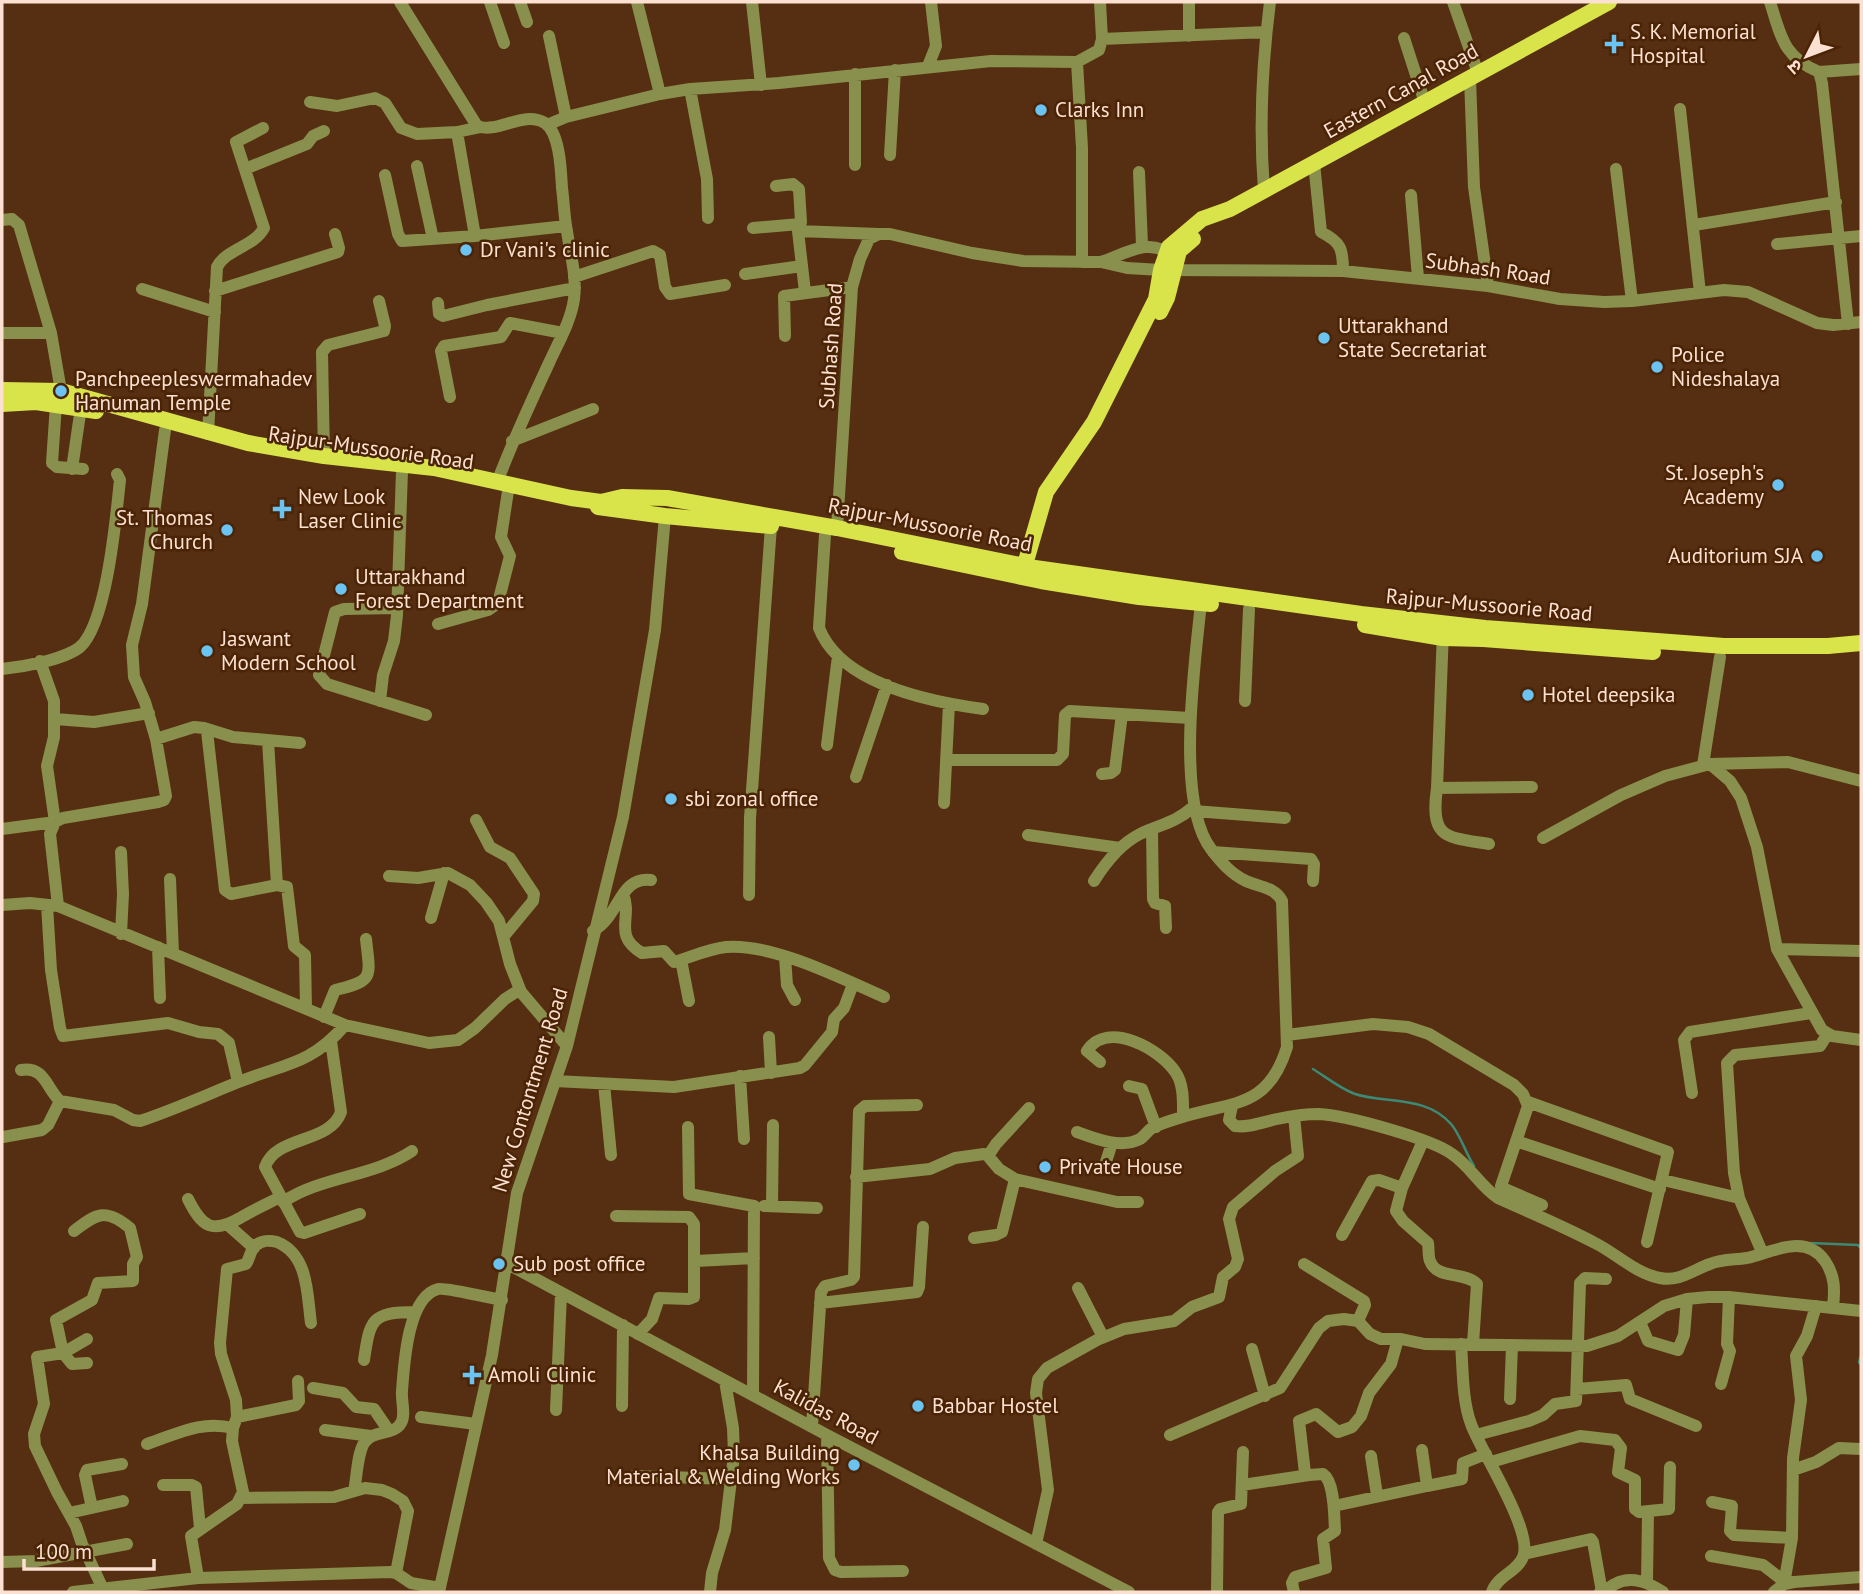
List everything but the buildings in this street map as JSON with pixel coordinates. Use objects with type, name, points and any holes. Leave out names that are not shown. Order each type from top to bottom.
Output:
[{"type":"main road","name":"Eastern Canal Road","points":[[1169,263],[1202,219],[1264,190],[1609,2]]},
{"type":"main road","points":[[1028,573],[1046,492],[1094,422],[1156,299],[1169,263]]},
{"type":"main road","name":"Rajpur-Mussoorie Road","points":[[2,390],[59,397],[289,451],[434,468],[503,485]]},
{"type":"main road","name":"Rajpur-Mussoorie Road","points":[[2,404],[36,402],[59,397],[80,407],[247,452],[310,463],[438,475],[601,502],[622,497],[668,510],[771,526],[831,531]]},
{"type":"main road","name":"Rajpur-Mussoorie Road","points":[[668,510],[831,531],[1139,597],[1360,624],[1724,646],[1861,643]]},
{"type":"main road","name":"Rajpur-Mussoorie Road","points":[[1028,573],[1231,597],[1483,639],[1720,657],[1861,653]]},
{"type":"street","points":[[401,2],[474,122],[481,127]]},
{"type":"street","points":[[490,2],[504,43]]},
{"type":"street","points":[[520,2],[527,22]]},
{"type":"street","points":[[637,2],[660,94]]},
{"type":"street","points":[[752,2],[761,85]]},
{"type":"street","points":[[928,66],[936,46],[931,2]]},
{"type":"street","points":[[310,102],[337,106],[375,98],[385,103],[394,120],[407,132],[426,134],[457,132],[526,119],[547,125],[566,117],[690,89],[761,85],[990,61],[1077,62],[1099,50],[1102,39],[1100,2]]},
{"type":"street","points":[[1189,2],[1189,36]]},
{"type":"street","points":[[1264,190],[1260,130],[1270,2]]},
{"type":"street","points":[[1453,2],[1474,76],[1474,187],[1488,286]]},
{"type":"street","points":[[1770,2],[1782,38],[1791,55],[1804,66],[1819,72],[1861,69]]},
{"type":"street","points":[[1102,39],[1266,32]]},
{"type":"street","points":[[549,36],[566,117]]},
{"type":"street","points":[[1404,38],[1425,103]]},
{"type":"street","points":[[1077,62],[1082,148],[1082,262]]},
{"type":"street","points":[[890,155],[895,71]]},
{"type":"street","points":[[1819,72],[1840,238],[1855,323]]},
{"type":"street","points":[[855,75],[855,166]]},
{"type":"street","points":[[690,89],[707,179],[708,218]]},
{"type":"street","points":[[1680,109],[1700,293]]},
{"type":"street","points":[[438,624],[488,610],[498,603],[510,556],[501,539],[503,485],[512,441],[563,333],[574,301],[575,283],[559,158],[553,134],[547,125]]},
{"type":"street","points":[[208,434],[215,291],[219,263],[261,234],[264,229],[236,142],[263,128]]},
{"type":"street","points":[[245,169],[307,144],[313,136],[324,131]]},
{"type":"street","points":[[457,132],[475,236]]},
{"type":"street","points":[[1314,163],[1321,232],[1332,237],[1343,251],[1343,271]]},
{"type":"street","points":[[416,166],[433,239]]},
{"type":"street","points":[[1616,169],[1632,301]]},
{"type":"street","points":[[1139,172],[1142,245]]},
{"type":"street","points":[[385,175],[399,237],[405,241],[566,226]]},
{"type":"street","points":[[776,186],[797,186],[805,292]]},
{"type":"street","points":[[1411,195],[1418,278]]},
{"type":"street","points":[[1694,225],[1836,202]]},
{"type":"street","points":[[2,220],[12,219],[19,225],[51,333],[59,397],[52,463],[57,467],[77,469],[80,407]]},
{"type":"street","points":[[753,228],[799,228],[883,234]]},
{"type":"street","points":[[215,291],[338,252],[335,234]]},
{"type":"street","name":"Subhash Road","points":[[838,656],[823,637],[818,618],[831,531],[852,287],[867,242],[873,236],[883,234],[1000,259],[1101,262],[1127,268],[1169,263],[1343,271],[1488,286],[1560,299],[1604,302],[1724,290],[1748,292],[1817,323],[1855,323]]},
{"type":"street","points":[[1777,244],[1861,236]]},
{"type":"street","name":"Subhash Road","points":[[1101,262],[1142,245],[1169,263]]},
{"type":"street","points":[[438,303],[439,314],[443,316],[575,283],[653,251],[660,255],[665,287],[670,294],[726,285]]},
{"type":"street","points":[[746,274],[802,266]]},
{"type":"street","points":[[785,336],[783,299],[788,295],[852,287]]},
{"type":"street","points":[[142,289],[215,312]]},
{"type":"street","points":[[324,456],[322,352],[328,345],[384,331],[379,301]]},
{"type":"street","points":[[450,397],[441,351],[444,346],[501,337],[509,323],[563,333]]},
{"type":"street","points":[[2,333],[51,333]]},
{"type":"street","points":[[512,441],[593,409]]},
{"type":"street","points":[[2,829],[55,822],[63,818],[164,800],[166,796],[149,713],[135,682],[132,645],[142,604],[166,430]]},
{"type":"street","points":[[380,701],[383,675],[394,641],[402,471]]},
{"type":"street","points":[[2,669],[71,653],[86,640],[92,629],[114,538],[120,480],[117,474]]},
{"type":"street","points":[[663,533],[673,522],[668,510]]},
{"type":"street","name":"New Contontment Road","points":[[439,1590],[492,1355],[517,1193],[567,1046],[631,779],[655,630],[663,533],[668,510]]},
{"type":"street","points":[[749,895],[750,818],[771,526]]},
{"type":"street","points":[[1077,1132],[1112,1143],[1137,1140],[1156,1127],[1183,1116],[1232,1106],[1257,1093],[1270,1080],[1283,1061],[1287,1047],[1282,901],[1273,890],[1236,875],[1213,852],[1199,831],[1193,809],[1190,719],[1201,603]]},
{"type":"street","points":[[397,608],[344,609],[335,612],[318,673],[327,684],[426,715]]},
{"type":"street","points":[[1245,701],[1249,609]]},
{"type":"street","points":[[1443,631],[1434,808],[1436,822],[1444,834],[1453,839],[1489,844]]},
{"type":"street","points":[[827,746],[838,656],[887,685],[915,696],[984,709]]},
{"type":"street","points":[[1707,764],[1720,657]]},
{"type":"street","points":[[40,661],[44,678],[53,695],[55,719],[47,766],[55,822],[50,834],[51,970],[63,1036],[168,1023],[199,1032],[218,1034],[229,1043],[238,1082]]},
{"type":"street","points":[[856,777],[887,685]]},
{"type":"street","points":[[944,803],[949,704]]},
{"type":"street","points":[[946,760],[1057,760],[1063,754],[1067,712],[1190,719]]},
{"type":"street","points":[[55,719],[94,722],[149,713]]},
{"type":"street","points":[[1102,774],[1115,770],[1122,714]]},
{"type":"street","points":[[156,739],[194,727],[233,737],[300,743]]},
{"type":"street","points":[[204,728],[209,738],[225,890],[231,894],[276,885],[285,885],[289,890],[294,946],[305,954],[306,1009]]},
{"type":"street","points":[[268,741],[276,885]]},
{"type":"street","points":[[1543,838],[1621,795],[1665,776],[1707,764],[1788,762],[1861,781]]},
{"type":"street","points":[[1707,764],[1735,789],[1749,817],[1777,949],[1811,1013],[1827,1035],[1861,1040]]},
{"type":"street","points":[[1437,788],[1532,787]]},
{"type":"street","points":[[1094,881],[1104,865],[1133,838],[1176,821],[1193,809],[1285,818]]},
{"type":"street","points":[[476,820],[490,847],[510,858],[534,894],[533,901],[504,936]]},
{"type":"street","points":[[1152,830],[1153,899],[1155,903],[1165,906],[1166,928]]},
{"type":"street","points":[[1028,835],[1121,848]]},
{"type":"street","points":[[121,852],[121,933]]},
{"type":"street","points":[[1213,852],[1311,859],[1314,864],[1313,881]]},
{"type":"street","points":[[431,918],[444,873]]},
{"type":"street","points":[[389,876],[418,878],[444,873],[463,880],[476,890],[494,914],[504,936],[510,964],[521,992],[567,1046]]},
{"type":"street","points":[[170,879],[173,953]]},
{"type":"street","points":[[593,931],[608,919],[634,881],[651,880]]},
{"type":"street","points":[[623,894],[627,904],[624,927],[628,941],[642,953],[673,957],[732,947],[755,950],[785,957],[884,997]]},
{"type":"street","points":[[2,905],[52,905],[345,1025],[429,1043],[450,1042],[466,1035],[505,999],[521,992]]},
{"type":"street","points":[[324,1017],[335,990],[361,984],[366,980],[369,970],[366,939]]},
{"type":"street","points":[[158,947],[160,998]]},
{"type":"street","points":[[1777,949],[1861,951]]},
{"type":"street","points":[[673,957],[689,1001]]},
{"type":"street","points":[[785,957],[788,985],[795,1000]]},
{"type":"street","points":[[555,1081],[674,1087],[771,1073],[805,1065],[832,1032],[834,1019],[844,1008],[853,984]]},
{"type":"street","points":[[1692,1093],[1684,1040],[1686,1034],[1811,1013]]},
{"type":"street","points":[[1287,1035],[1373,1024],[1408,1027],[1429,1034],[1514,1085],[1528,1102],[1665,1149],[1668,1154],[1647,1242]]},
{"type":"street","points":[[21,1070],[29,1069],[42,1074],[60,1101],[114,1111],[137,1121],[303,1060],[331,1041],[345,1025]]},
{"type":"street","points":[[1760,1249],[1740,1198],[1732,1160],[1727,1063],[1735,1055],[1820,1046],[1827,1035]]},
{"type":"street","points":[[769,1037],[771,1073]]},
{"type":"street","points":[[1100,1062],[1089,1054],[1088,1048],[1091,1045],[1117,1038],[1136,1041],[1168,1062],[1179,1076],[1183,1116]]},
{"type":"street","points":[[331,1041],[341,1112],[339,1118],[330,1128],[296,1142],[268,1160],[265,1164],[266,1171],[302,1233],[360,1214]]},
{"type":"street","points":[[740,1076],[744,1139]]},
{"type":"street","points":[[604,1084],[611,1155]]},
{"type":"street","points":[[1129,1086],[1142,1088],[1156,1127]]},
{"type":"street","points":[[3,1137],[42,1130],[48,1125],[60,1101]]},
{"type":"street","points":[[1528,1102],[1501,1186],[1542,1205]]},
{"type":"street","points":[[812,1426],[820,1303],[825,1286],[854,1277],[860,1109],[865,1106],[917,1105]]},
{"type":"street","points":[[1232,1106],[1229,1120],[1235,1126],[1244,1127],[1294,1116],[1318,1114],[1344,1118],[1423,1141],[1452,1153],[1487,1191],[1498,1198],[1596,1244],[1650,1276],[1663,1279],[1681,1278],[1712,1263],[1746,1258],[1760,1249],[1807,1247],[1814,1250],[1831,1272],[1835,1285],[1833,1307]]},
{"type":"street","points":[[988,1156],[1029,1108]]},
{"type":"street","points":[[1036,1544],[1048,1490],[1037,1393],[1038,1378],[1047,1368],[1103,1337],[1125,1329],[1174,1321],[1192,1307],[1219,1297],[1223,1277],[1238,1259],[1229,1219],[1231,1211],[1249,1191],[1298,1156],[1294,1116]]},
{"type":"street","points":[[772,1206],[773,1125]]},
{"type":"street","points":[[688,1127],[689,1194],[753,1205],[817,1208]]},
{"type":"street","points":[[1423,1141],[1402,1188],[1396,1211],[1403,1221],[1428,1243],[1433,1266],[1444,1273],[1472,1279],[1476,1284],[1467,1344],[1467,1411],[1520,1527],[1524,1554],[1496,1583],[1492,1592]]},
{"type":"street","points":[[1516,1141],[1661,1184],[1740,1198]]},
{"type":"street","points":[[1104,1168],[1112,1143]]},
{"type":"street","points":[[188,1199],[194,1211],[206,1223],[217,1227],[228,1225],[282,1199],[385,1166],[412,1151]]},
{"type":"street","points":[[856,1177],[930,1169],[954,1158],[977,1154],[988,1156],[999,1169],[1015,1178],[1116,1202],[1138,1202]]},
{"type":"street","points":[[974,1237],[1000,1233],[1015,1178]]},
{"type":"street","points":[[1342,1235],[1372,1181],[1379,1180],[1402,1188]]},
{"type":"street","points":[[753,1205],[753,1394]]},
{"type":"street","points":[[74,1230],[94,1216],[112,1215],[130,1228],[137,1257],[132,1266],[133,1281],[98,1283],[92,1300],[56,1320],[63,1353],[72,1364],[87,1363]]},
{"type":"street","points":[[616,1216],[691,1219],[694,1224],[694,1297],[659,1298],[652,1319],[638,1334]]},
{"type":"street","points":[[228,1225],[254,1248]]},
{"type":"street","points":[[820,1303],[916,1292],[919,1287],[923,1227]]},
{"type":"street","points":[[242,1498],[242,1485],[232,1441],[235,1392],[220,1354],[226,1271],[232,1266],[248,1263],[254,1248],[263,1241],[270,1240],[286,1247],[296,1257],[304,1273],[311,1323]]},
{"type":"street","points":[[696,1261],[754,1258]]},
{"type":"street","name":"Kalidas Road","points":[[506,1264],[1122,1590]]},
{"type":"street","points":[[1304,1264],[1364,1301],[1365,1306],[1359,1321]]},
{"type":"street","points":[[1476,1435],[1529,1421],[1543,1415],[1555,1404],[1575,1402],[1581,1281],[1585,1278],[1606,1279]]},
{"type":"street","points":[[325,1430],[371,1436],[398,1428],[402,1421],[403,1378],[415,1312],[428,1294],[442,1288],[502,1300]]},
{"type":"street","points":[[1078,1288],[1103,1337]]},
{"type":"street","points":[[556,1410],[561,1294]]},
{"type":"street","points":[[1170,1435],[1265,1396],[1284,1383],[1297,1359],[1323,1324],[1332,1319],[1359,1321],[1375,1337],[1385,1340],[1398,1339],[1425,1344],[1578,1348],[1603,1343],[1664,1306],[1687,1299],[1730,1297],[1861,1311]]},
{"type":"street","points":[[1721,1384],[1730,1351],[1727,1345],[1730,1297]]},
{"type":"street","points":[[1640,1322],[1647,1341],[1678,1350],[1684,1335],[1687,1299]]},
{"type":"street","points":[[1786,1587],[1792,1538],[1793,1470],[1801,1400],[1797,1356],[1807,1336],[1816,1306]]},
{"type":"street","points":[[364,1360],[369,1329],[373,1323],[389,1313],[415,1312]]},
{"type":"street","points":[[622,1406],[623,1325]]},
{"type":"street","points":[[87,1339],[63,1353],[38,1355],[36,1358],[44,1404],[34,1439],[103,1589]]},
{"type":"street","points":[[1309,1475],[1305,1473],[1299,1422],[1316,1414],[1338,1432],[1352,1427],[1361,1416],[1369,1393],[1391,1364],[1398,1339]]},
{"type":"street","points":[[1510,1399],[1512,1345]]},
{"type":"street","points":[[1252,1349],[1265,1396]]},
{"type":"street","points":[[147,1444],[204,1425],[235,1422],[296,1405],[299,1401],[299,1381]]},
{"type":"street","points":[[710,1592],[712,1573],[725,1530],[734,1441],[725,1381]]},
{"type":"street","points":[[1577,1389],[1626,1385],[1630,1399],[1696,1426]]},
{"type":"street","points":[[313,1388],[343,1393],[356,1407],[374,1409],[389,1431]]},
{"type":"street","points":[[421,1417],[476,1424]]},
{"type":"street","points":[[827,1435],[831,1564],[841,1572],[903,1571]]},
{"type":"street","points":[[354,1491],[363,1446],[371,1436]]},
{"type":"street","points":[[1334,1506],[1462,1479],[1463,1463],[1580,1436],[1615,1440],[1621,1448],[1618,1472],[1634,1480],[1635,1509],[1648,1512],[1669,1509],[1670,1466]]},
{"type":"street","points":[[1793,1470],[1816,1462],[1839,1448],[1861,1449]]},
{"type":"street","points":[[1422,1450],[1427,1486]]},
{"type":"street","points":[[1217,1592],[1219,1510],[1241,1504],[1244,1452]]},
{"type":"street","points":[[1371,1456],[1377,1495]]},
{"type":"street","points":[[92,1508],[85,1475],[87,1470],[122,1464]]},
{"type":"street","points":[[1242,1485],[1326,1475],[1334,1506],[1335,1532],[1323,1539],[1326,1568],[1324,1571],[1295,1577],[1292,1583],[1294,1592]]},
{"type":"street","points":[[634,1476],[731,1479]]},
{"type":"street","points":[[163,1485],[196,1487],[200,1528]]},
{"type":"street","points":[[198,1578],[191,1539],[194,1532],[242,1498],[340,1497],[354,1491],[382,1490],[398,1497],[407,1506],[408,1517],[396,1573]]},
{"type":"street","points":[[69,1513],[123,1501]]},
{"type":"street","points":[[1712,1503],[1732,1506],[1730,1531],[1734,1535],[1792,1538]]},
{"type":"street","points":[[1647,1582],[1648,1512]]},
{"type":"street","points":[[1524,1554],[1591,1539],[1601,1592],[1623,1581],[1647,1582],[1663,1592]]},
{"type":"street","points":[[2,1562],[29,1562],[127,1544]]},
{"type":"street","points":[[1711,1556],[1763,1565],[1774,1571],[1786,1587]]},
{"type":"street","points":[[73,1592],[198,1578],[396,1573],[411,1583],[439,1590]]},
{"type":"street","points":[[1786,1587],[1842,1586],[1861,1577]]},
{"type":"waterway","points":[[1313,1069],[1355,1094],[1430,1108],[1451,1124],[1474,1166]]},
{"type":"waterway","points":[[1810,1243],[1858,1245],[1861,1248]]},
{"type":"waterway","points":[[1861,1355],[1861,1365]]},
{"type":"place","name":"S. K. Memorial Hospital","points":[[1614,44]]},
{"type":"place","name":"Clarks Inn","points":[[1041,110]]},
{"type":"place","name":"Dr Vani's clinic","points":[[466,250]]},
{"type":"place","name":"Uttarakhand State Secretariat","points":[[1324,338]]},
{"type":"place","name":"Police Nideshalaya","points":[[1657,367]]},
{"type":"place","name":"Panchpeepleswermahadev Hanuman Temple","points":[[61,391]]},
{"type":"place","name":"St. Joseph's Academy","points":[[1778,485]]},
{"type":"place","name":"New Look Laser Clinic","points":[[282,509]]},
{"type":"place","name":"St. Thomas Church","points":[[227,530]]},
{"type":"place","name":"Auditorium SJA","points":[[1817,556]]},
{"type":"place","name":"Uttarakhand Forest Department","points":[[341,589]]},
{"type":"place","name":"Jaswant Modern School","points":[[207,651]]},
{"type":"place","name":"Hotel deepsika","points":[[1528,695]]},
{"type":"place","name":"sbi zonal office","points":[[671,799]]},
{"type":"place","name":"Private House","points":[[1045,1167]]},
{"type":"place","name":"Sub post office","points":[[499,1264]]},
{"type":"place","name":"Amoli Clinic","points":[[472,1375]]},
{"type":"place","name":"Babbar Hostel","points":[[918,1406]]},
{"type":"place","name":"Khalsa Building Material & Welding Works","points":[[854,1465]]}]
